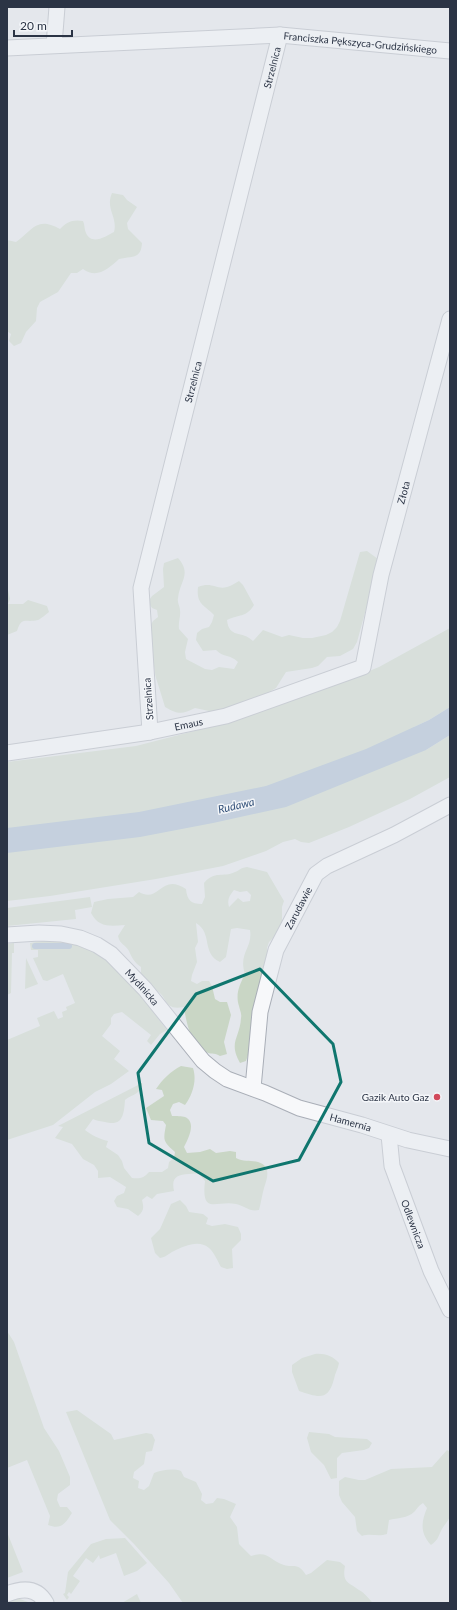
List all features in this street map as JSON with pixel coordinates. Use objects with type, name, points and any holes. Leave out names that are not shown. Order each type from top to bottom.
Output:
[{"type":"street","points":[[54,45],[57,7]]},
{"type":"street","name":"Franciszka Pększyca-Grudzińskiego","points":[[7,48],[280,36],[450,51]]},
{"type":"street","name":"Strzelnica","points":[[150,732],[140,588],[280,36]]},
{"type":"street","name":"Złota","points":[[363,667],[381,576],[450,319]]},
{"type":"street","name":"Emaus","points":[[7,753],[150,732],[226,716],[363,667]]},
{"type":"street","name":"Zarudawie","points":[[253,1088],[260,1012],[276,950],[316,874],[327,866],[394,835],[450,805]]},
{"type":"street","name":"Mydlnicka","points":[[7,935],[40,933],[61,934],[80,938],[97,945],[111,954],[145,989],[203,1061],[227,1079],[253,1088]]},
{"type":"street","name":"Hamernia","points":[[253,1088],[299,1108],[362,1125],[389,1135],[450,1149]]},
{"type":"street","name":"Odlewnicza","points":[[389,1135],[392,1166],[432,1272],[450,1310]]},
{"type":"street","points":[[7,1594],[24,1589],[41,1598]]},
{"type":"highlighted area","points":[[260,969],[333,1044],[341,1082],[299,1160],[213,1181],[149,1143],[138,1073],[196,994]]},
{"type":"green space","points":[[112,193],[123,195],[137,207],[127,223],[128,229],[142,243],[140,252],[135,256],[119,259],[102,272],[93,273],[83,269],[77,273],[71,273],[58,292],[40,302],[37,308],[36,321],[26,332],[21,343],[14,346],[9,341],[11,334],[7,331],[7,240],[16,242],[35,226],[40,224],[52,225],[60,229],[67,223],[76,220],[83,221],[86,233],[92,239],[103,238],[114,232],[115,227],[110,204]]},
{"type":"green space","points":[[367,551],[378,559],[378,565],[357,642],[353,649],[340,656],[327,657],[318,666],[286,672],[276,688],[259,698],[224,711],[209,711],[195,708],[187,712],[180,713],[165,707],[154,666],[150,659],[150,627],[153,621],[158,617],[157,610],[152,608],[148,602],[152,596],[164,587],[164,563],[178,558],[185,573],[179,592],[178,603],[180,609],[179,629],[188,639],[185,652],[186,659],[205,669],[212,670],[219,667],[234,669],[238,662],[216,650],[203,651],[196,640],[197,633],[202,629],[209,627],[214,615],[200,601],[198,597],[198,587],[210,585],[223,588],[239,581],[243,585],[254,605],[245,614],[227,620],[228,626],[233,632],[245,636],[253,641],[263,630],[282,637],[289,635],[312,638],[326,635],[337,627],[360,552]]},
{"type":"green space","points":[[7,585],[10,599],[8,604],[23,604],[28,600],[47,606],[49,612],[41,619],[22,622],[17,631],[7,635]]},
{"type":"green space","points":[[450,628],[450,707],[414,727],[426,750],[450,735],[450,777],[410,799],[349,827],[309,843],[301,842],[295,839],[283,842],[266,851],[223,866],[156,879],[50,896],[7,901],[7,762],[136,746],[206,728],[340,683],[379,667]],"holes":[[[329,764],[322,792],[323,766]]]},
{"type":"green space","points":[[247,867],[267,872],[284,901],[282,907],[282,927],[269,942],[267,948],[270,973],[250,1049],[246,1061],[240,1063],[235,1050],[241,1017],[238,993],[245,974],[243,961],[250,942],[250,930],[237,928],[231,929],[226,957],[220,962],[211,954],[204,932],[196,923],[198,942],[195,948],[197,962],[191,981],[197,984],[202,981],[209,981],[212,986],[215,999],[220,1002],[227,1002],[231,1015],[224,1042],[227,1054],[220,1056],[201,1049],[193,1039],[186,1019],[184,1007],[172,1007],[157,991],[148,988],[141,981],[141,967],[134,960],[118,936],[125,925],[110,926],[101,924],[91,913],[94,902],[133,897],[139,892],[146,895],[151,894],[171,884],[178,885],[186,889],[187,896],[190,901],[202,904],[205,897],[204,883],[208,879],[215,875],[230,874],[241,868]],"holes":[[[234,890],[240,892],[247,891],[251,895],[250,901],[243,902],[238,898],[229,907],[228,900],[232,892]]]},
{"type":"green space","points":[[90,897],[92,907],[75,910],[76,919],[7,926],[7,908]]},
{"type":"green space","points":[[43,941],[77,945],[100,956],[111,964],[132,985],[167,1030],[160,1034],[151,1045],[147,1041],[151,1035],[122,1012],[114,1014],[111,1018],[111,1024],[102,1036],[120,1051],[114,1059],[129,1071],[111,1084],[95,1092],[53,1125],[7,1140],[7,1040],[40,1026],[37,1018],[54,1011],[58,1019],[63,1017],[62,1012],[67,1010],[66,1007],[75,1003],[63,974],[47,981],[43,980],[33,958],[38,957],[38,950],[31,950],[30,943]]},
{"type":"green space","points":[[14,943],[14,953],[12,953],[11,993],[7,995],[7,944]]},
{"type":"green space","points":[[26,958],[38,984],[25,989]]},
{"type":"green space","points":[[181,1066],[193,1068],[195,1077],[194,1087],[185,1105],[179,1102],[173,1104],[170,1110],[172,1116],[181,1116],[189,1119],[191,1127],[188,1140],[184,1147],[187,1153],[200,1152],[210,1149],[216,1153],[230,1151],[236,1152],[236,1158],[255,1161],[265,1166],[267,1170],[267,1177],[259,1210],[250,1210],[236,1204],[229,1203],[208,1203],[205,1199],[204,1192],[205,1181],[199,1174],[194,1174],[178,1176],[173,1183],[174,1191],[157,1194],[152,1199],[147,1196],[142,1200],[143,1209],[138,1216],[128,1209],[117,1207],[114,1201],[117,1196],[124,1193],[126,1187],[110,1177],[98,1178],[98,1171],[94,1165],[83,1159],[72,1144],[55,1138],[63,1127],[58,1126],[142,1083],[138,1092],[125,1100],[123,1114],[119,1121],[116,1123],[111,1123],[93,1119],[85,1130],[96,1137],[108,1141],[106,1147],[118,1155],[124,1168],[132,1178],[142,1178],[149,1172],[162,1172],[168,1168],[169,1162],[174,1158],[175,1152],[166,1143],[164,1138],[166,1125],[163,1121],[151,1120],[146,1108],[164,1096],[162,1090],[156,1089],[167,1076]]},
{"type":"green space","points":[[180,1200],[189,1212],[203,1214],[208,1218],[206,1224],[212,1226],[225,1224],[238,1227],[241,1234],[241,1240],[232,1249],[233,1268],[227,1269],[221,1267],[211,1250],[205,1245],[201,1244],[187,1245],[160,1258],[155,1253],[151,1238],[160,1229],[171,1204]]},
{"type":"green space","points":[[7,1331],[14,1342],[44,1428],[59,1451],[70,1477],[70,1485],[58,1494],[57,1500],[60,1507],[67,1507],[72,1513],[65,1523],[56,1527],[48,1525],[50,1516],[27,1460],[7,1468]]},
{"type":"green space","points":[[315,1354],[322,1354],[334,1358],[339,1363],[332,1386],[329,1391],[321,1396],[299,1391],[292,1372],[292,1365],[302,1358]]},
{"type":"green space","points":[[77,1410],[111,1434],[114,1440],[146,1433],[152,1434],[155,1440],[152,1451],[146,1452],[144,1464],[134,1472],[133,1478],[139,1481],[138,1488],[144,1490],[149,1486],[154,1473],[168,1470],[181,1471],[184,1477],[196,1482],[202,1494],[201,1500],[206,1504],[213,1503],[217,1498],[236,1504],[230,1517],[237,1527],[239,1544],[251,1556],[262,1554],[269,1556],[284,1565],[301,1568],[306,1575],[311,1573],[327,1560],[340,1562],[345,1566],[345,1579],[373,1603],[183,1603],[169,1583],[110,1520],[66,1412]]},
{"type":"green space","points":[[309,1432],[329,1434],[335,1437],[367,1439],[372,1443],[369,1448],[364,1450],[342,1453],[337,1458],[337,1478],[331,1479],[324,1465],[311,1452],[307,1438]]},
{"type":"green space","points":[[447,1450],[450,1452],[450,1516],[438,1538],[431,1545],[427,1541],[423,1532],[423,1523],[427,1508],[423,1503],[409,1516],[389,1520],[387,1534],[362,1536],[357,1531],[355,1517],[342,1502],[339,1495],[339,1481],[345,1477],[365,1480],[391,1469],[432,1467]]},
{"type":"green space","points":[[7,1532],[23,1572],[7,1578]]},
{"type":"green space","points":[[125,1538],[147,1563],[137,1571],[124,1576],[116,1553],[100,1559],[99,1555],[93,1563],[86,1558],[73,1576],[80,1581],[71,1594],[69,1592],[67,1595],[69,1597],[67,1600],[63,1594],[65,1593],[68,1572],[91,1544],[106,1539]]},
{"type":"green space","points":[[137,1594],[141,1603],[122,1603]]},
{"type":"green space","points":[[17,1598],[31,1603],[7,1603],[7,1601]]},
{"type":"water","name":"Rudawa","points":[[450,707],[450,735],[426,750],[286,807],[140,837],[7,853],[7,828],[139,812],[266,786],[366,749],[429,720]]},
{"type":"waterway","points":[[35,946],[69,946]]},
{"type":"place","name":"Gazik Auto Gaz","points":[[437,1097]]}]
